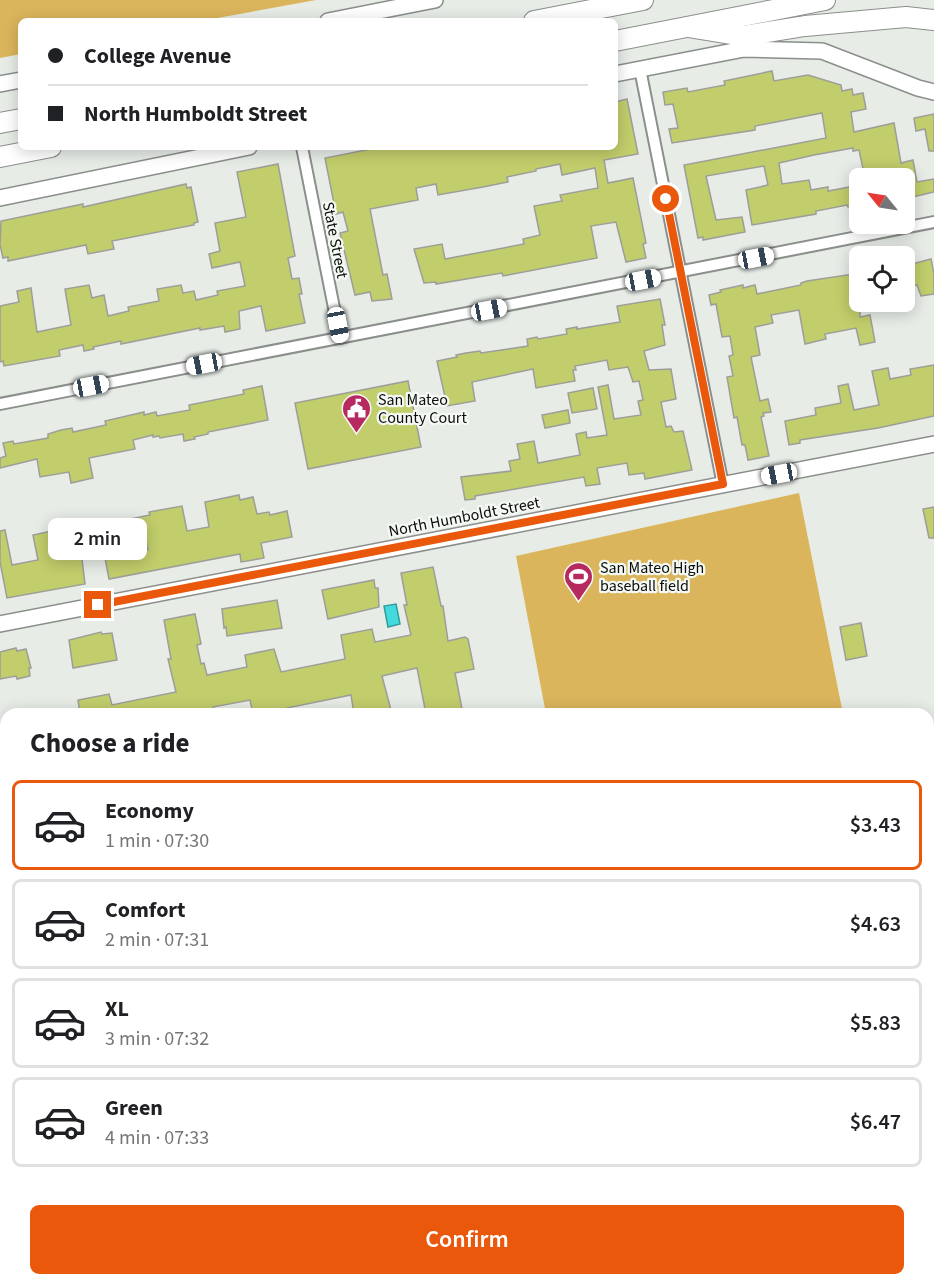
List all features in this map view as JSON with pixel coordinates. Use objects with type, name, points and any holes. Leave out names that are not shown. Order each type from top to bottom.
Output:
[{"type":"highway","points":[[550,18],[644,0]]},
{"type":"highway","points":[[618,40],[825,0]]},
{"type":"highway","points":[[688,27],[743,36],[805,26],[906,17],[934,20]]},
{"type":"highway","points":[[906,17],[934,29]]},
{"type":"highway","points":[[0,115],[18,112]]},
{"type":"highway","points":[[0,123],[18,120]]},
{"type":"highway","points":[[0,157],[36,150]]},
{"type":"street","points":[[343,18],[435,0]]},
{"type":"street","points":[[618,73],[744,49],[822,51],[934,92]]},
{"type":"street","points":[[640,69],[723,484]]},
{"type":"street","points":[[0,84],[18,81]]},
{"type":"street","points":[[0,198],[234,150]]},
{"type":"street","name":"State Street","points":[[303,150],[340,338]]},
{"type":"street","points":[[0,404],[934,222]]},
{"type":"street","name":"North Humboldt Street","points":[[0,624],[934,444]]},
{"type":"shaded area","points":[[0,0],[316,0],[217,18],[18,18],[18,55],[0,58]]},
{"type":"shaded area","points":[[799,493],[842,708],[545,708],[516,556]]},
{"type":"water","points":[[396,604],[400,624],[388,627],[384,606]]},
{"type":"building","points":[[772,71],[774,81],[808,75],[841,85],[842,91],[852,89],[853,95],[863,93],[866,109],[851,112],[854,132],[894,123],[901,163],[913,160],[914,168],[863,168],[859,150],[853,151],[853,148],[779,163],[782,184],[809,180],[811,190],[828,187],[828,191],[849,187],[849,207],[847,205],[816,211],[816,214],[752,225],[746,190],[768,185],[764,166],[706,176],[716,220],[742,217],[745,232],[703,240],[703,237],[698,238],[684,165],[826,138],[822,113],[755,126],[755,130],[672,143],[669,129],[678,128],[673,104],[665,105],[663,92],[687,88],[688,92],[725,85],[724,81]]},
{"type":"building","points":[[627,99],[638,154],[604,160],[608,183],[633,178],[646,243],[643,244],[646,258],[626,262],[616,222],[591,226],[597,258],[503,276],[502,273],[436,284],[436,282],[424,283],[414,249],[442,244],[445,259],[524,244],[523,239],[540,235],[534,206],[562,201],[560,195],[598,188],[595,168],[562,175],[560,164],[507,177],[508,182],[438,195],[436,184],[416,188],[418,200],[370,209],[383,275],[387,274],[392,299],[372,301],[370,292],[355,295],[340,233],[348,231],[343,212],[336,214],[325,158],[366,150],[618,150],[618,101]]},
{"type":"building","points":[[934,114],[934,151],[929,151],[925,129],[916,131],[914,118]]},
{"type":"building","points":[[278,164],[295,256],[288,258],[292,279],[299,278],[302,294],[299,294],[305,323],[266,331],[261,306],[239,311],[240,329],[225,332],[224,326],[200,330],[200,328],[121,344],[121,341],[84,351],[83,345],[59,350],[60,356],[4,366],[3,361],[0,362],[0,306],[19,302],[17,291],[31,288],[37,332],[71,325],[65,289],[89,285],[92,298],[104,295],[108,316],[129,311],[128,307],[159,301],[157,289],[181,285],[183,293],[194,291],[196,300],[218,295],[217,291],[245,286],[240,262],[212,268],[209,254],[220,251],[215,223],[246,217],[237,172]]},
{"type":"building","points":[[915,171],[917,182],[934,179],[934,192],[915,196]]},
{"type":"building","points":[[186,184],[187,188],[191,187],[198,222],[194,225],[112,241],[114,249],[88,254],[86,245],[8,261],[8,257],[3,258],[0,245],[1,221],[83,204],[83,207]]},
{"type":"building","points":[[931,259],[934,294],[921,296],[917,285],[915,285],[915,263]]},
{"type":"building","points":[[849,275],[849,312],[860,312],[860,317],[870,315],[875,342],[860,345],[856,328],[825,334],[826,339],[805,344],[799,310],[771,315],[773,323],[755,327],[760,355],[751,357],[760,401],[768,399],[771,412],[763,413],[764,416],[761,417],[769,456],[748,460],[745,445],[742,445],[737,417],[734,418],[727,377],[733,376],[729,356],[733,355],[730,336],[722,337],[716,304],[711,305],[709,295],[743,285],[743,288],[755,285],[757,294],[801,285],[807,281]]},
{"type":"building","points":[[660,299],[665,325],[662,325],[665,345],[644,351],[649,370],[671,369],[676,399],[661,402],[666,427],[671,426],[674,432],[683,431],[692,470],[645,479],[644,473],[629,475],[627,463],[597,468],[600,484],[586,486],[584,477],[475,496],[475,499],[465,500],[461,477],[511,471],[509,461],[520,459],[517,444],[534,441],[538,463],[580,455],[576,434],[586,432],[587,438],[607,435],[598,387],[608,385],[614,419],[641,415],[638,401],[643,400],[639,381],[633,382],[628,367],[609,370],[607,360],[575,366],[576,370],[573,370],[575,381],[536,388],[533,369],[472,382],[475,401],[447,406],[437,361],[466,353],[528,346],[527,339],[567,334],[566,329],[620,322],[617,306]]},
{"type":"building","points":[[934,365],[934,416],[878,428],[800,440],[800,443],[789,445],[785,421],[816,415],[815,408],[841,403],[838,386],[848,384],[854,410],[879,405],[872,371],[888,368],[890,379],[911,375],[910,369]]},
{"type":"building","points":[[408,381],[421,447],[308,469],[295,403]]},
{"type":"building","points":[[262,386],[268,420],[208,432],[208,434],[194,437],[195,439],[184,441],[183,434],[160,438],[159,436],[153,437],[153,435],[133,440],[135,449],[89,458],[93,478],[71,483],[69,472],[40,477],[37,459],[0,468],[0,458],[6,456],[3,443],[13,441],[14,444],[48,438],[48,434],[61,430],[72,428],[73,432],[106,425],[105,421],[144,412],[144,415],[156,412],[157,416],[190,410],[189,405],[244,394],[243,390]]},
{"type":"building","points":[[593,388],[597,409],[572,413],[568,393]]},
{"type":"building","points":[[568,410],[570,423],[545,428],[542,415]]},
{"type":"building","points":[[239,495],[240,500],[253,497],[257,514],[269,512],[270,515],[287,511],[292,537],[261,543],[264,558],[241,562],[240,554],[109,579],[105,558],[148,550],[144,530],[103,538],[106,554],[82,559],[85,584],[7,598],[0,562],[0,531],[5,530],[12,565],[38,560],[33,535],[66,528],[67,532],[182,506],[187,531],[209,527],[205,502]]},
{"type":"building","points":[[934,507],[934,538],[929,538],[923,509]]},
{"type":"building","points":[[433,567],[441,606],[443,606],[448,641],[465,637],[468,639],[474,669],[455,673],[462,708],[425,708],[417,668],[382,676],[390,708],[353,708],[351,695],[287,708],[252,708],[250,700],[213,708],[79,708],[78,700],[109,694],[112,705],[176,692],[168,659],[171,659],[164,620],[195,614],[201,644],[197,645],[201,664],[204,663],[207,675],[247,667],[245,655],[274,649],[281,672],[345,659],[341,635],[372,629],[375,642],[411,635],[404,605],[407,605],[401,573]]},
{"type":"building","points":[[374,580],[375,588],[378,588],[379,607],[328,619],[322,590]]},
{"type":"building","points":[[277,600],[282,628],[227,636],[222,609]]},
{"type":"building","points":[[861,623],[867,656],[846,660],[840,627]]},
{"type":"building","points":[[101,632],[102,634],[112,633],[117,660],[73,668],[69,640]]},
{"type":"building","points":[[16,648],[17,651],[26,649],[31,668],[29,668],[30,676],[0,679],[0,652]]},
{"type":"place","name":"San Mateo County Court","points":[[357,434]]},
{"type":"place","name":"San Mateo High baseball field","points":[[579,602]]},
{"type":"route","points":[[98,605],[723,484],[666,199]]}]
